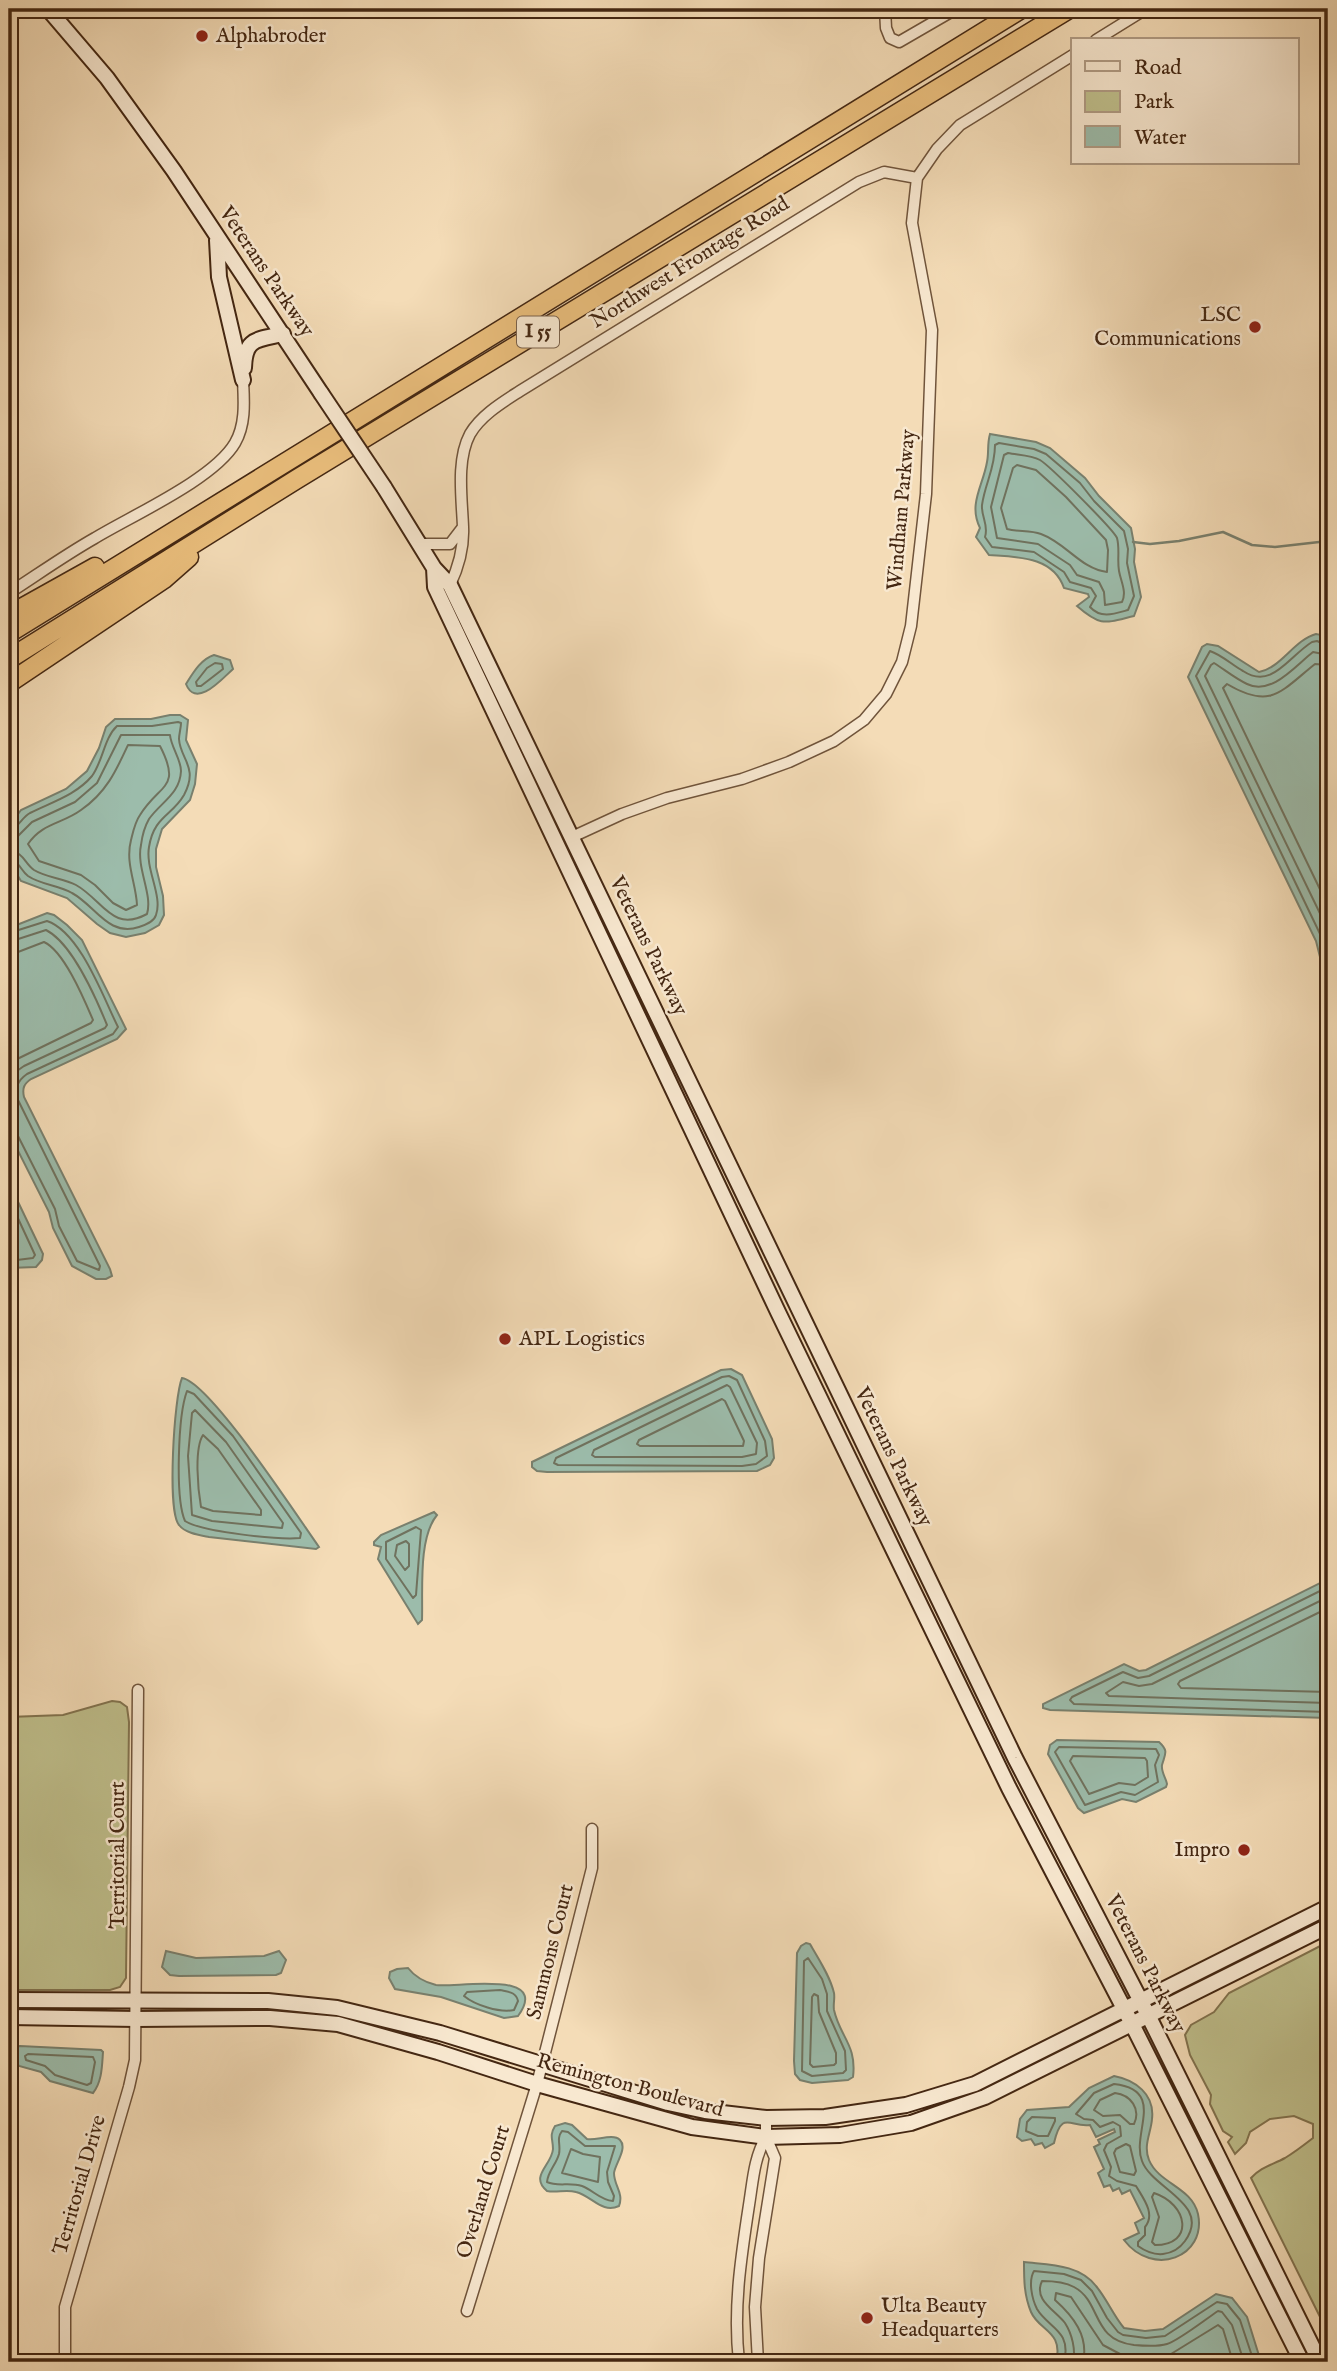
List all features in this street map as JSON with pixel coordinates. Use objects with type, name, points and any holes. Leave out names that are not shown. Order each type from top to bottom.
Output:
[{"type":"highway","name":"I 55","points":[[9,633],[1021,9]]},
{"type":"highway","name":"I 55","points":[[9,659],[240,514],[1069,9]]},
{"type":"highway","points":[[9,615],[228,497]]},
{"type":"highway","points":[[9,683],[163,579],[240,514]]},
{"type":"main road","name":"Veterans Parkway","points":[[48,9],[107,78],[174,171],[384,486],[434,568],[450,584],[1015,1758],[1149,2015],[1320,2362]]},
{"type":"main road","points":[[217,239],[219,277],[243,380]]},
{"type":"main road","points":[[243,380],[245,353],[250,344],[254,340],[282,334]]},
{"type":"main road","name":"Veterans Parkway","points":[[434,568],[435,587],[494,718],[778,1312],[1009,1788],[1125,2010],[1302,2362]]},
{"type":"main road","name":"Remington Boulevard","points":[[9,2000],[268,2001],[337,2008],[440,2033],[668,2103],[705,2111],[766,2118],[825,2117],[906,2105],[975,2084],[1328,1907]]},
{"type":"main road","name":"Remington Boulevard","points":[[9,2017],[270,2018],[338,2024],[692,2127],[766,2137],[840,2135],[911,2123],[985,2097],[1328,1926]]},
{"type":"street","points":[[885,9],[886,28],[890,38],[899,42],[956,9]]},
{"type":"street","points":[[1099,38],[1146,9]]},
{"type":"street","name":"Windham Parkway","points":[[572,837],[622,814],[667,798],[742,779],[789,762],[834,741],[864,720],[886,694],[902,662],[911,626],[926,494],[932,330],[912,223],[917,178],[937,149],[960,125],[1071,56]]},
{"type":"street","name":"Northwest Frontage Road","points":[[450,584],[464,541],[463,459],[470,434],[492,410],[859,182],[884,172],[917,178]]},
{"type":"street","points":[[9,593],[93,539],[207,473],[237,440],[245,412],[243,380]]},
{"type":"street","points":[[419,544],[450,544],[463,527]]},
{"type":"street","name":"Territorial Court","points":[[136,2019],[138,1690]]},
{"type":"street","name":"Sammons Court","points":[[537,2084],[592,1868],[592,1829]]},
{"type":"street","name":"Territorial Drive","points":[[65,2362],[65,2307],[129,2087],[135,2060],[136,2019]]},
{"type":"street","name":"Overland Court","points":[[467,2311],[537,2084]]},
{"type":"street","points":[[758,2362],[755,2307],[759,2258],[775,2158],[766,2137],[766,2118]]},
{"type":"street","points":[[738,2362],[736,2306],[741,2257],[757,2154],[766,2137]]},
{"type":"green space","points":[[112,1701],[127,1707],[129,1722],[126,1978],[120,1987],[110,1990],[9,1990],[9,1717],[63,1715]]},
{"type":"green space","points":[[1328,1942],[1328,2333],[1251,2178],[1289,2156],[1313,2138],[1313,2124],[1294,2116],[1270,2119],[1250,2132],[1246,2143],[1235,2154],[1228,2142],[1232,2137],[1223,2131],[1210,2104],[1211,2095],[1190,2055],[1185,2035],[1191,2025],[1214,2012],[1229,1993]]},
{"type":"water","points":[[990,434],[1036,442],[1050,448],[1085,478],[1131,528],[1141,597],[1134,616],[1104,622],[1098,620],[1077,606],[1089,597],[1088,594],[1064,588],[1059,577],[1043,564],[1022,558],[989,555],[976,537],[980,528],[975,511],[987,462]]},
{"type":"water","points":[[1316,634],[1324,637],[1328,650],[1328,963],[1325,964],[1321,961],[1316,941],[1188,677],[1202,647],[1207,644],[1218,646],[1259,672],[1274,665],[1301,642]]},
{"type":"water","points":[[214,655],[230,660],[233,669],[209,690],[196,694],[190,691],[186,684],[192,675],[201,663]]},
{"type":"water","points":[[180,715],[188,720],[186,740],[197,764],[195,784],[190,800],[162,829],[156,849],[156,867],[163,896],[164,915],[159,925],[145,933],[126,937],[110,933],[67,898],[21,881],[11,865],[9,855],[10,825],[21,810],[66,789],[87,771],[106,727],[115,719],[151,719]]},
{"type":"water","points":[[47,913],[67,925],[82,940],[126,1029],[117,1039],[31,1079],[23,1091],[110,1269],[112,1276],[106,1279],[96,1279],[72,1266],[53,1228],[49,1212],[9,1133],[9,928]]},
{"type":"water","points":[[9,1183],[43,1254],[36,1267],[9,1268]]},
{"type":"water","points":[[731,1369],[742,1375],[772,1439],[774,1458],[770,1465],[757,1471],[547,1472],[537,1471],[532,1467],[532,1462],[721,1370]]},
{"type":"water","points":[[182,1378],[195,1385],[232,1426],[319,1547],[316,1549],[209,1537],[188,1532],[179,1525],[173,1499],[173,1453],[176,1407]]},
{"type":"water","points":[[434,1512],[437,1515],[431,1525],[424,1551],[422,1620],[418,1624],[378,1559],[381,1547],[374,1545],[374,1542],[381,1535]]},
{"type":"water","points":[[1328,1579],[1328,1718],[1043,1708],[1043,1704],[1124,1664],[1139,1671],[1146,1670]]},
{"type":"water","points":[[1057,1740],[1159,1742],[1165,1750],[1162,1768],[1166,1787],[1136,1802],[1122,1799],[1084,1813],[1078,1808],[1048,1754],[1050,1745]]},
{"type":"water","points":[[806,1943],[810,1944],[832,1987],[834,2010],[853,2057],[853,2077],[848,2080],[812,2083],[800,2080],[795,2074],[797,1953]]},
{"type":"water","points":[[166,1951],[196,1958],[264,1956],[279,1951],[286,1960],[281,1973],[276,1975],[179,1976],[170,1975],[162,1967]]},
{"type":"water","points":[[408,1968],[420,1979],[436,1985],[512,1986],[522,1992],[525,2001],[518,2016],[504,2018],[441,1997],[395,1989],[389,1978],[390,1972]]},
{"type":"water","points":[[9,2047],[101,2050],[102,2068],[96,2089],[93,2093],[50,2081],[41,2072],[19,2066],[15,2060],[9,2063]]},
{"type":"water","points":[[1114,2076],[1136,2085],[1147,2095],[1152,2110],[1147,2144],[1149,2160],[1160,2175],[1182,2191],[1195,2205],[1199,2229],[1194,2242],[1186,2251],[1175,2257],[1163,2260],[1149,2258],[1136,2252],[1124,2240],[1139,2233],[1135,2223],[1144,2218],[1130,2190],[1122,2194],[1119,2188],[1113,2191],[1110,2185],[1104,2187],[1098,2173],[1104,2169],[1094,2147],[1100,2144],[1098,2140],[1115,2132],[1114,2129],[1096,2137],[1090,2125],[1064,2123],[1060,2126],[1054,2143],[1045,2148],[1042,2143],[1035,2145],[1031,2139],[1022,2141],[1017,2137],[1020,2119],[1027,2110],[1069,2107],[1089,2088]]},
{"type":"water","points":[[565,2123],[572,2125],[587,2139],[613,2137],[622,2143],[622,2152],[614,2173],[620,2197],[619,2206],[607,2208],[582,2194],[547,2191],[542,2186],[541,2175],[552,2155],[553,2129]]},
{"type":"water","points":[[1024,2262],[1053,2265],[1081,2273],[1096,2286],[1124,2328],[1145,2331],[1163,2329],[1216,2294],[1232,2298],[1247,2317],[1261,2362],[1056,2362],[1057,2344],[1050,2332],[1035,2318],[1029,2306]]},
{"type":"waterway","points":[[1133,542],[1150,544],[1179,541],[1223,532],[1252,545],[1275,547],[1328,541]]},
{"type":"place","name":"Alphabroder","points":[[202,36]]},
{"type":"place","name":"LSC Communications","points":[[1255,327]]},
{"type":"place","name":"APL Logistics","points":[[505,1339]]},
{"type":"place","name":"Impro","points":[[1244,1850]]},
{"type":"place","name":"Ulta Beauty Headquarters","points":[[867,2318]]}]
